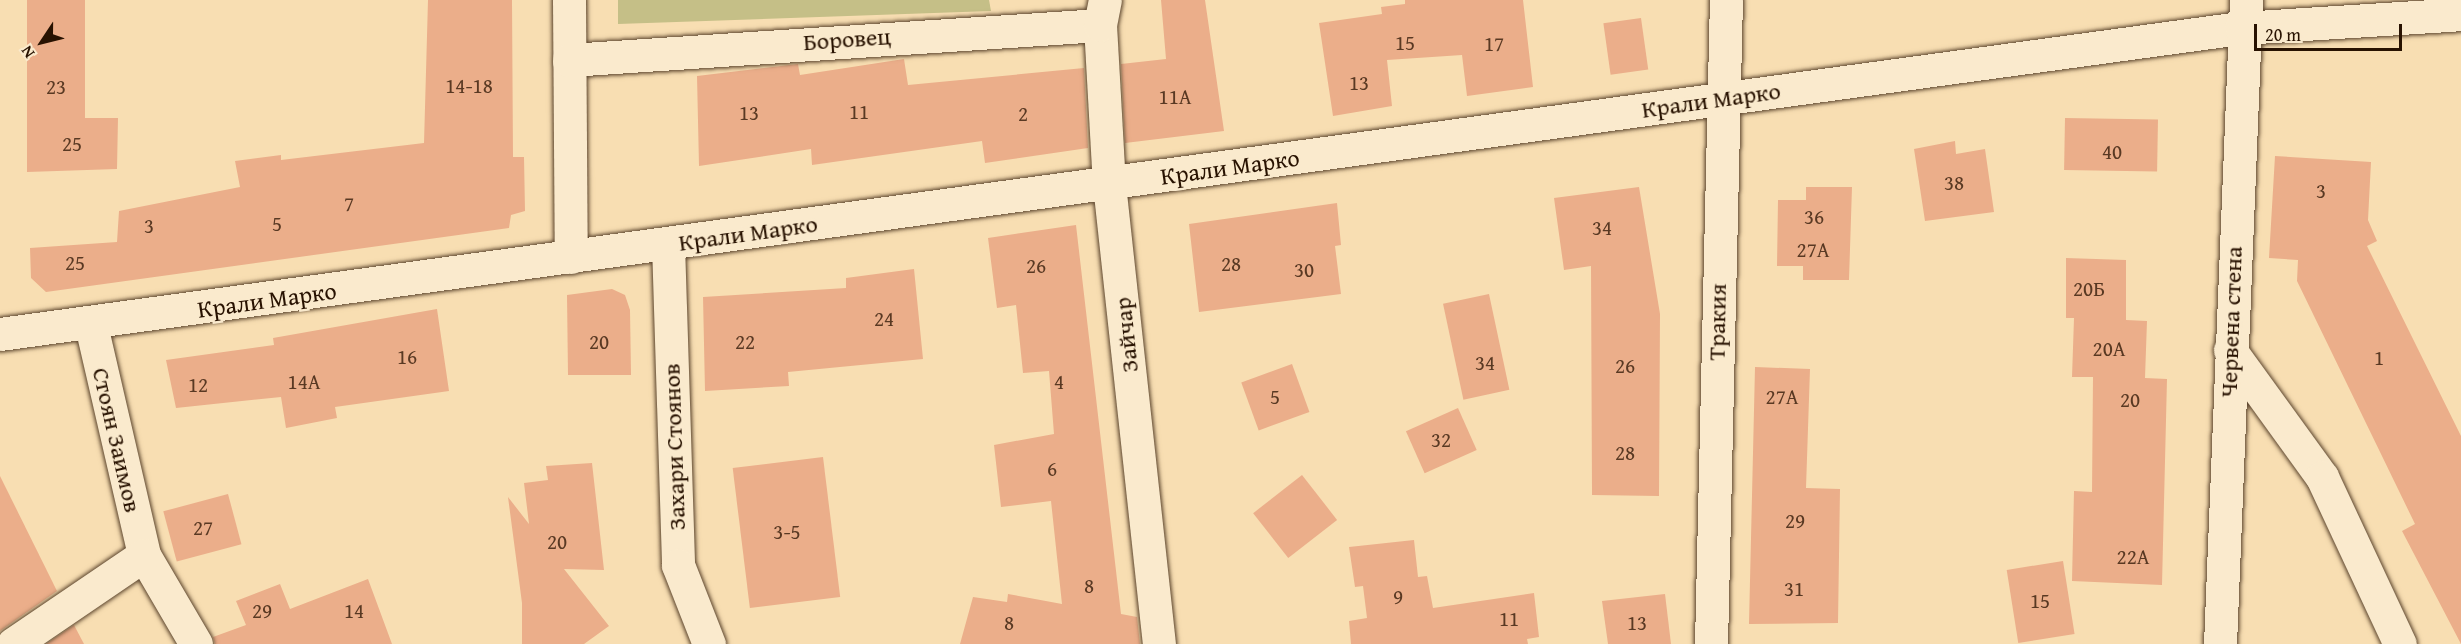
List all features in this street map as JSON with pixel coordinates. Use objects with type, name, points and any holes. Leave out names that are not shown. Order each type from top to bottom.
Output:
[{"type":"street","points":[[569,0],[571,257]]},
{"type":"street","name":"Тракия","points":[[1711,644],[1721,98],[1726,0]]},
{"type":"street","name":"Боровец","points":[[569,60],[1102,13]]},
{"type":"street","name":"Зайчар","points":[[1102,13],[1109,184],[1159,644]]},
{"type":"street","name":"Крали Марко","points":[[0,334],[91,325],[1721,98],[2244,14],[2461,14]]},
{"type":"street","name":"Червена стена","points":[[2220,644],[2244,14]]},
{"type":"street","name":"Захари Стоянов","points":[[668,244],[678,565],[709,644]]},
{"type":"street","name":"Стоян Заимов","points":[[91,325],[144,555],[196,644]]},
{"type":"street","points":[[2230,350],[2322,477],[2400,644]]},
{"type":"street","points":[[13,644],[144,555]]},
{"type":"shaded area","points":[[618,0],[989,0],[991,11],[618,24]]},
{"type":"building","points":[[27,0],[85,0],[85,118],[118,118],[117,169],[27,172]]},
{"type":"building","points":[[428,0],[512,0],[513,157],[524,157],[525,211],[511,215],[509,228],[46,292],[31,278],[30,248],[117,242],[119,211],[240,187],[235,161],[281,155],[281,160],[424,143]]},
{"type":"building","points":[[1161,0],[1205,0],[1224,131],[1125,143],[1121,64],[1166,59]]},
{"type":"building","points":[[1405,0],[1523,0],[1533,87],[1467,96],[1462,55],[1387,60],[1392,106],[1333,116],[1319,23],[1382,14],[1381,7],[1405,4]]},
{"type":"building","points":[[1641,18],[1648,69],[1611,75],[1603,23]]},
{"type":"building","points":[[904,59],[908,85],[1084,68],[1088,148],[985,163],[982,141],[812,165],[811,149],[699,166],[697,76],[798,64],[800,75]]},
{"type":"building","points":[[2065,118],[2158,120],[2157,172],[2064,170]]},
{"type":"building","points":[[1955,141],[1956,154],[1985,149],[1994,212],[1925,221],[1914,149]]},
{"type":"building","points":[[2275,156],[2371,162],[2368,220],[2377,241],[2367,246],[2461,436],[2461,644],[2402,531],[2415,524],[2297,281],[2298,260],[2269,258]]},
{"type":"building","points":[[1639,187],[1660,314],[1659,496],[1592,495],[1591,266],[1564,270],[1554,198]]},
{"type":"building","points":[[1806,187],[1852,187],[1849,280],[1803,280],[1803,266],[1777,266],[1778,200],[1806,200]]},
{"type":"building","points":[[1337,203],[1341,245],[1335,246],[1341,294],[1199,312],[1189,224]]},
{"type":"building","points":[[1076,225],[1121,614],[1137,617],[1140,644],[960,644],[973,597],[1007,602],[1008,594],[1062,604],[1051,501],[1001,507],[994,445],[1054,434],[1049,371],[1023,373],[1016,305],[997,308],[988,238]]},
{"type":"building","points":[[2066,258],[2126,260],[2126,320],[2147,321],[2145,378],[2167,379],[2162,585],[2072,581],[2074,491],[2092,492],[2093,377],[2072,377],[2074,318],[2066,318]]},
{"type":"building","points":[[914,269],[923,359],[788,372],[789,386],[705,391],[703,297],[846,288],[846,278]]},
{"type":"building","points":[[612,289],[625,295],[630,310],[631,375],[568,375],[567,295]]},
{"type":"building","points":[[1489,294],[1509,390],[1463,400],[1443,304]]},
{"type":"building","points":[[437,309],[449,391],[335,407],[337,418],[286,428],[281,397],[176,408],[166,360],[274,345],[273,338]]},
{"type":"building","points":[[1292,364],[1309,412],[1259,430],[1241,382]]},
{"type":"building","points":[[1755,367],[1810,369],[1806,488],[1840,489],[1838,623],[1749,624]]},
{"type":"building","points":[[1458,408],[1477,450],[1425,473],[1406,431]]},
{"type":"building","points":[[823,457],[840,597],[750,608],[733,468]]},
{"type":"building","points":[[592,463],[604,570],[564,569],[609,626],[584,644],[522,644],[522,603],[508,497],[529,524],[524,483],[548,480],[546,466]]},
{"type":"building","points":[[1302,475],[1337,520],[1288,558],[1253,513]]},
{"type":"building","points":[[0,476],[57,591],[0,631]]},
{"type":"building","points":[[228,494],[241,544],[177,562],[163,511]]},
{"type":"building","points":[[1414,540],[1418,577],[1427,576],[1433,608],[1534,593],[1539,637],[1527,639],[1528,644],[1351,644],[1349,621],[1367,618],[1363,586],[1355,587],[1349,547]]},
{"type":"building","points":[[2063,561],[2075,634],[2018,643],[2007,570]]},
{"type":"building","points":[[368,579],[392,644],[215,644],[213,637],[246,625],[236,601],[280,584],[290,609]]},
{"type":"building","points":[[1665,594],[1671,644],[1608,644],[1602,601]]},
{"type":"building","points":[[74,625],[84,644],[46,644]]}]
